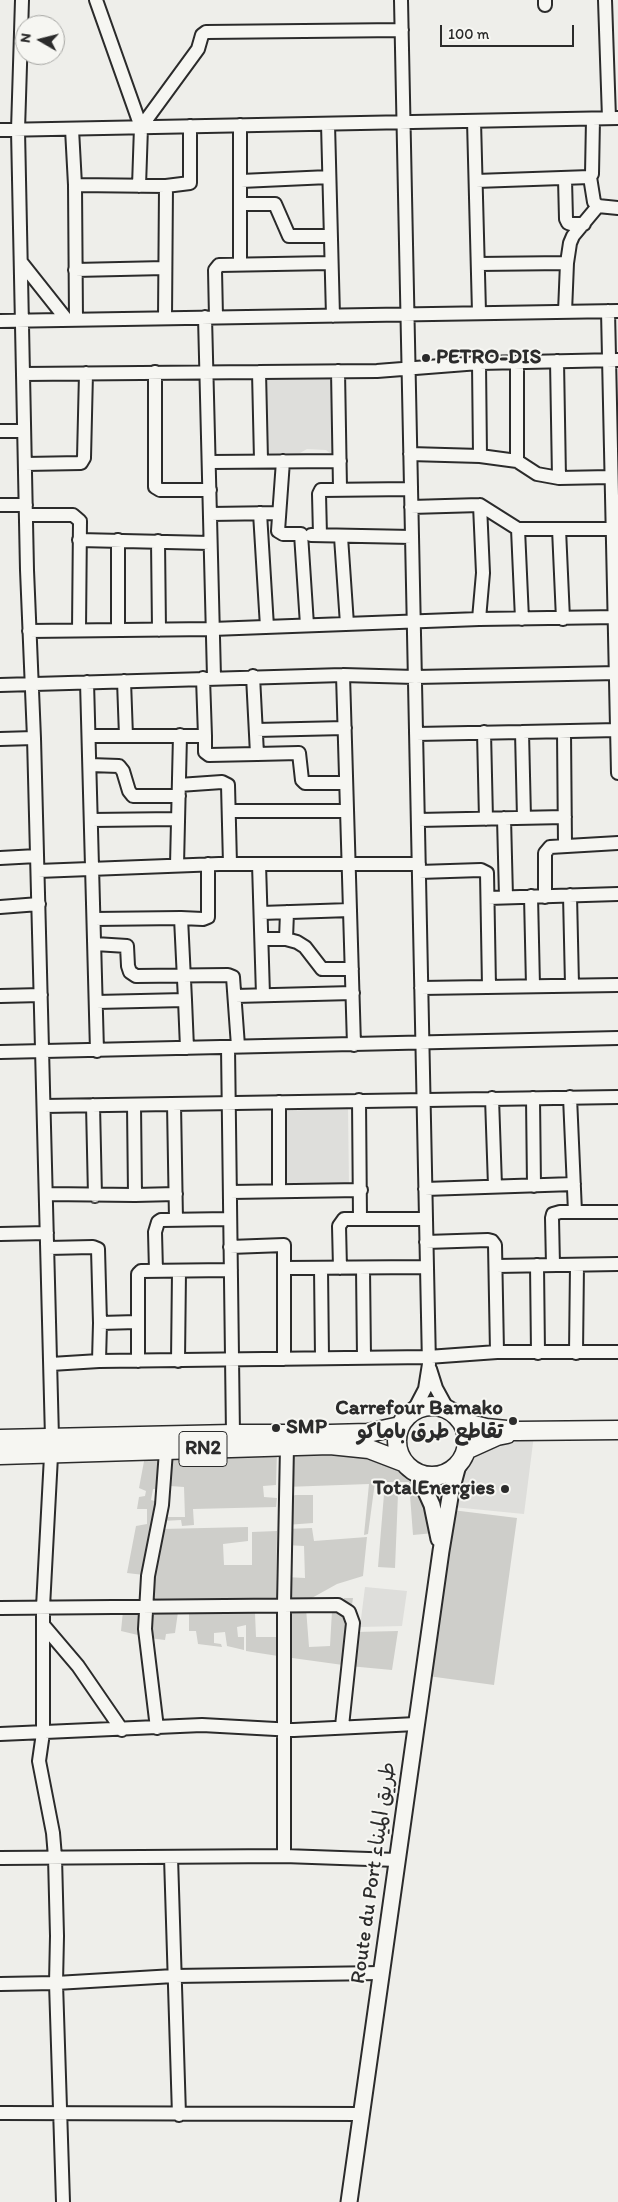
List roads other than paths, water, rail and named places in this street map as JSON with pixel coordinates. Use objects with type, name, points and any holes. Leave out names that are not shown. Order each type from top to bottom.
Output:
[{"type":"highway","points":[[517,1432],[497,1436],[462,1458],[449,1472],[439,1476],[428,1477],[418,1474],[403,1462],[397,1447],[397,1436],[400,1426],[413,1412],[428,1406],[448,1410],[462,1422],[486,1428],[517,1432],[618,1430]]},
{"type":"highway","points":[[462,1422],[467,1436],[462,1458]]},
{"type":"highway","name":"RN2","points":[[0,1455],[51,1445],[233,1434],[368,1433],[400,1426]]},
{"type":"highway","name":"RN2","points":[[0,1439],[51,1445],[166,1451],[287,1446],[355,1447],[403,1462]]},
{"type":"main road","name":"Route du Port طريق الميناء","points":[[349,2202],[441,1551],[451,1491],[462,1458]]},
{"type":"main road","name":"Route du Port طريق الميناء","points":[[418,1474],[436,1517],[441,1551]]},
{"type":"street","points":[[24,0],[18,130],[29,631],[39,904],[51,1364],[51,1445],[43,1607],[43,1733],[39,1761],[53,1832],[55,1857],[58,1936],[56,1983],[63,2202]]},
{"type":"street","points":[[96,0],[141,127],[139,186]]},
{"type":"street","points":[[401,0],[429,1361],[425,1389],[413,1412]]},
{"type":"street","points":[[0,130],[613,118],[613,77],[605,0]]},
{"type":"street","points":[[141,127],[198,49],[202,35],[206,32],[402,30]]},
{"type":"street","points":[[593,119],[592,174],[590,177],[592,196],[598,206],[618,208]]},
{"type":"street","points":[[474,121],[479,312]]},
{"type":"street","points":[[328,124],[333,316]]},
{"type":"street","points":[[240,125],[240,264]]},
{"type":"street","points":[[75,185],[166,186],[190,184],[190,126]]},
{"type":"street","points":[[71,320],[75,270],[75,185],[72,129]]},
{"type":"street","points":[[241,181],[329,177]]},
{"type":"street","points":[[476,181],[590,177]]},
{"type":"street","points":[[565,179],[566,220],[571,224],[584,224]]},
{"type":"street","points":[[165,318],[166,186]]},
{"type":"street","points":[[240,204],[275,204],[289,236],[330,236]]},
{"type":"street","points":[[565,312],[567,263],[573,236],[598,206]]},
{"type":"street","points":[[22,262],[71,320]]},
{"type":"street","points":[[478,264],[567,263]]},
{"type":"street","points":[[331,264],[240,264],[219,265],[216,268],[206,372],[210,462],[212,629],[205,736],[206,752],[209,755],[299,753],[302,780],[305,783],[346,784]]},
{"type":"street","points":[[75,270],[165,268]]},
{"type":"street","points":[[0,321],[613,311],[614,451],[611,477],[615,500],[613,528],[617,617],[618,773]]},
{"type":"street","points":[[23,374],[338,371],[479,363],[614,360]]},
{"type":"street","points":[[557,361],[559,478]]},
{"type":"street","points":[[517,362],[518,461]]},
{"type":"street","points":[[479,363],[480,456]]},
{"type":"street","points":[[338,371],[340,488]]},
{"type":"street","points":[[155,372],[155,487],[160,490],[210,490]]},
{"type":"street","points":[[259,372],[261,460]]},
{"type":"street","points":[[25,464],[81,463],[84,458],[86,373]]},
{"type":"street","points":[[0,431],[24,431]]},
{"type":"street","points":[[410,454],[480,456],[518,461],[537,474],[559,478],[611,477]]},
{"type":"street","points":[[210,462],[261,460],[340,461]]},
{"type":"street","points":[[283,461],[279,513],[280,533],[412,537]]},
{"type":"street","points":[[320,535],[319,491],[340,488],[411,489]]},
{"type":"street","points":[[0,505],[78,517],[80,521],[79,630]]},
{"type":"street","points":[[411,507],[480,505],[518,529],[613,528]]},
{"type":"street","points":[[479,620],[483,573],[480,505]]},
{"type":"street","points":[[260,513],[267,627]]},
{"type":"street","points":[[210,514],[279,513]]},
{"type":"street","points":[[518,529],[522,619]]},
{"type":"street","points":[[559,529],[563,619]]},
{"type":"street","points":[[301,534],[307,626]]},
{"type":"street","points":[[341,536],[348,624]]},
{"type":"street","points":[[79,540],[210,543]]},
{"type":"street","points":[[118,540],[118,630]]},
{"type":"street","points":[[158,541],[159,630]]},
{"type":"street","points":[[29,631],[212,629],[617,617]]},
{"type":"street","points":[[0,685],[253,676],[343,675],[415,677],[617,673]]},
{"type":"street","points":[[343,675],[354,1044]]},
{"type":"street","points":[[253,676],[257,754]]},
{"type":"street","points":[[124,681],[126,736]]},
{"type":"street","points":[[87,682],[97,1051]]},
{"type":"street","points":[[256,730],[345,728]]},
{"type":"street","points":[[416,734],[617,730]]},
{"type":"street","points":[[484,732],[486,819]]},
{"type":"street","points":[[522,732],[524,818]]},
{"type":"street","points":[[564,732],[565,846]]},
{"type":"street","points":[[177,865],[180,735]]},
{"type":"street","points":[[89,736],[205,736]]},
{"type":"street","points":[[0,739],[34,738]]},
{"type":"street","points":[[90,765],[119,766],[123,771],[129,791],[133,796],[222,782],[228,785],[230,864]]},
{"type":"street","points":[[229,811],[347,811]]},
{"type":"street","points":[[418,820],[564,817]]},
{"type":"street","points":[[504,818],[506,897]]},
{"type":"street","points":[[91,820],[178,819]]},
{"type":"street","points":[[545,896],[545,853],[550,847],[618,843]]},
{"type":"street","points":[[0,858],[37,856]]},
{"type":"street","points":[[38,871],[208,864],[349,865],[485,871],[488,877],[490,987]]},
{"type":"street","points":[[94,919],[203,919],[208,917],[208,864]]},
{"type":"street","points":[[259,864],[263,995]]},
{"type":"street","points":[[488,898],[618,894]]},
{"type":"street","points":[[570,895],[572,985]]},
{"type":"street","points":[[531,896],[533,986]]},
{"type":"street","points":[[0,907],[39,904]]},
{"type":"street","points":[[261,913],[350,910]]},
{"type":"street","points":[[286,939],[287,912]]},
{"type":"street","points":[[181,918],[187,1048]]},
{"type":"street","points":[[262,939],[286,939],[296,942],[305,947],[322,969],[352,969]]},
{"type":"street","points":[[95,944],[127,946],[128,966],[130,972],[136,976],[231,976],[235,981],[236,996],[228,1102],[233,1434]]},
{"type":"street","points":[[421,988],[618,985]]},
{"type":"street","points":[[236,996],[353,993]]},
{"type":"street","points":[[0,996],[41,995]]},
{"type":"street","points":[[96,1002],[185,1000]]},
{"type":"street","points":[[0,1052],[618,1038]]},
{"type":"street","points":[[44,1106],[618,1097]]},
{"type":"street","points":[[492,1098],[494,1186]]},
{"type":"street","points":[[533,1098],[534,1186]]},
{"type":"street","points":[[570,1098],[575,1212]]},
{"type":"street","points":[[359,1100],[360,1218]]},
{"type":"street","points":[[279,1102],[279,1191]]},
{"type":"street","points":[[174,1104],[176,1220]]},
{"type":"street","points":[[93,1105],[95,1196]]},
{"type":"street","points":[[134,1105],[135,1195]]},
{"type":"street","points":[[425,1188],[574,1184]]},
{"type":"street","points":[[230,1192],[361,1190]]},
{"type":"street","points":[[46,1194],[95,1196],[176,1194]]},
{"type":"street","points":[[553,1265],[552,1218],[556,1212],[618,1212]]},
{"type":"street","points":[[156,1271],[155,1226],[162,1220],[230,1219]]},
{"type":"street","points":[[340,1268],[340,1222],[344,1219],[426,1219]]},
{"type":"street","points":[[0,1234],[47,1233]]},
{"type":"street","points":[[426,1242],[492,1241],[495,1245],[497,1352]]},
{"type":"street","points":[[230,1247],[284,1245],[284,1359]]},
{"type":"street","points":[[48,1248],[92,1247],[98,1249],[100,1254],[100,1361]]},
{"type":"street","points":[[496,1266],[618,1264]]},
{"type":"street","points":[[537,1265],[538,1353]]},
{"type":"street","points":[[576,1353],[577,1265]]},
{"type":"street","points":[[284,1268],[427,1267]]},
{"type":"street","points":[[321,1268],[322,1358]]},
{"type":"street","points":[[363,1268],[364,1358]]},
{"type":"street","points":[[138,1361],[138,1274],[141,1271],[231,1270]]},
{"type":"street","points":[[178,1361],[179,1271]]},
{"type":"street","points":[[100,1323],[137,1322]]},
{"type":"street","points":[[51,1364],[100,1361],[322,1358],[429,1361],[497,1352],[618,1352]]},
{"type":"street","points":[[429,1361],[436,1388],[448,1410]]},
{"type":"street","points":[[284,1856],[284,1604],[287,1446]]},
{"type":"street","points":[[157,1728],[146,1643],[146,1607],[148,1576],[162,1505],[166,1451]]},
{"type":"street","points":[[0,1608],[338,1605],[349,1612],[352,1617],[353,1629],[342,1726]]},
{"type":"street","points":[[44,1626],[78,1666],[122,1730]]},
{"type":"street","points":[[0,1734],[222,1725],[284,1729],[416,1724]]},
{"type":"street","points":[[0,1858],[284,1856],[397,1860]]},
{"type":"street","points":[[170,1857],[179,2115]]},
{"type":"street","points":[[0,1984],[56,1983],[174,1976],[381,1973]]},
{"type":"street","points":[[0,2113],[60,2112],[179,2115],[361,2114]]},
{"type":"place","name":"PETRO-DIS","points":[[426,358]]},
{"type":"place","name":"Carrefour Bamako تقاطع طرق باماكو","points":[[513,1421]]},
{"type":"place","name":"SMP","points":[[276,1428]]},
{"type":"place","name":"TotalEnergies","points":[[505,1489]]}]
